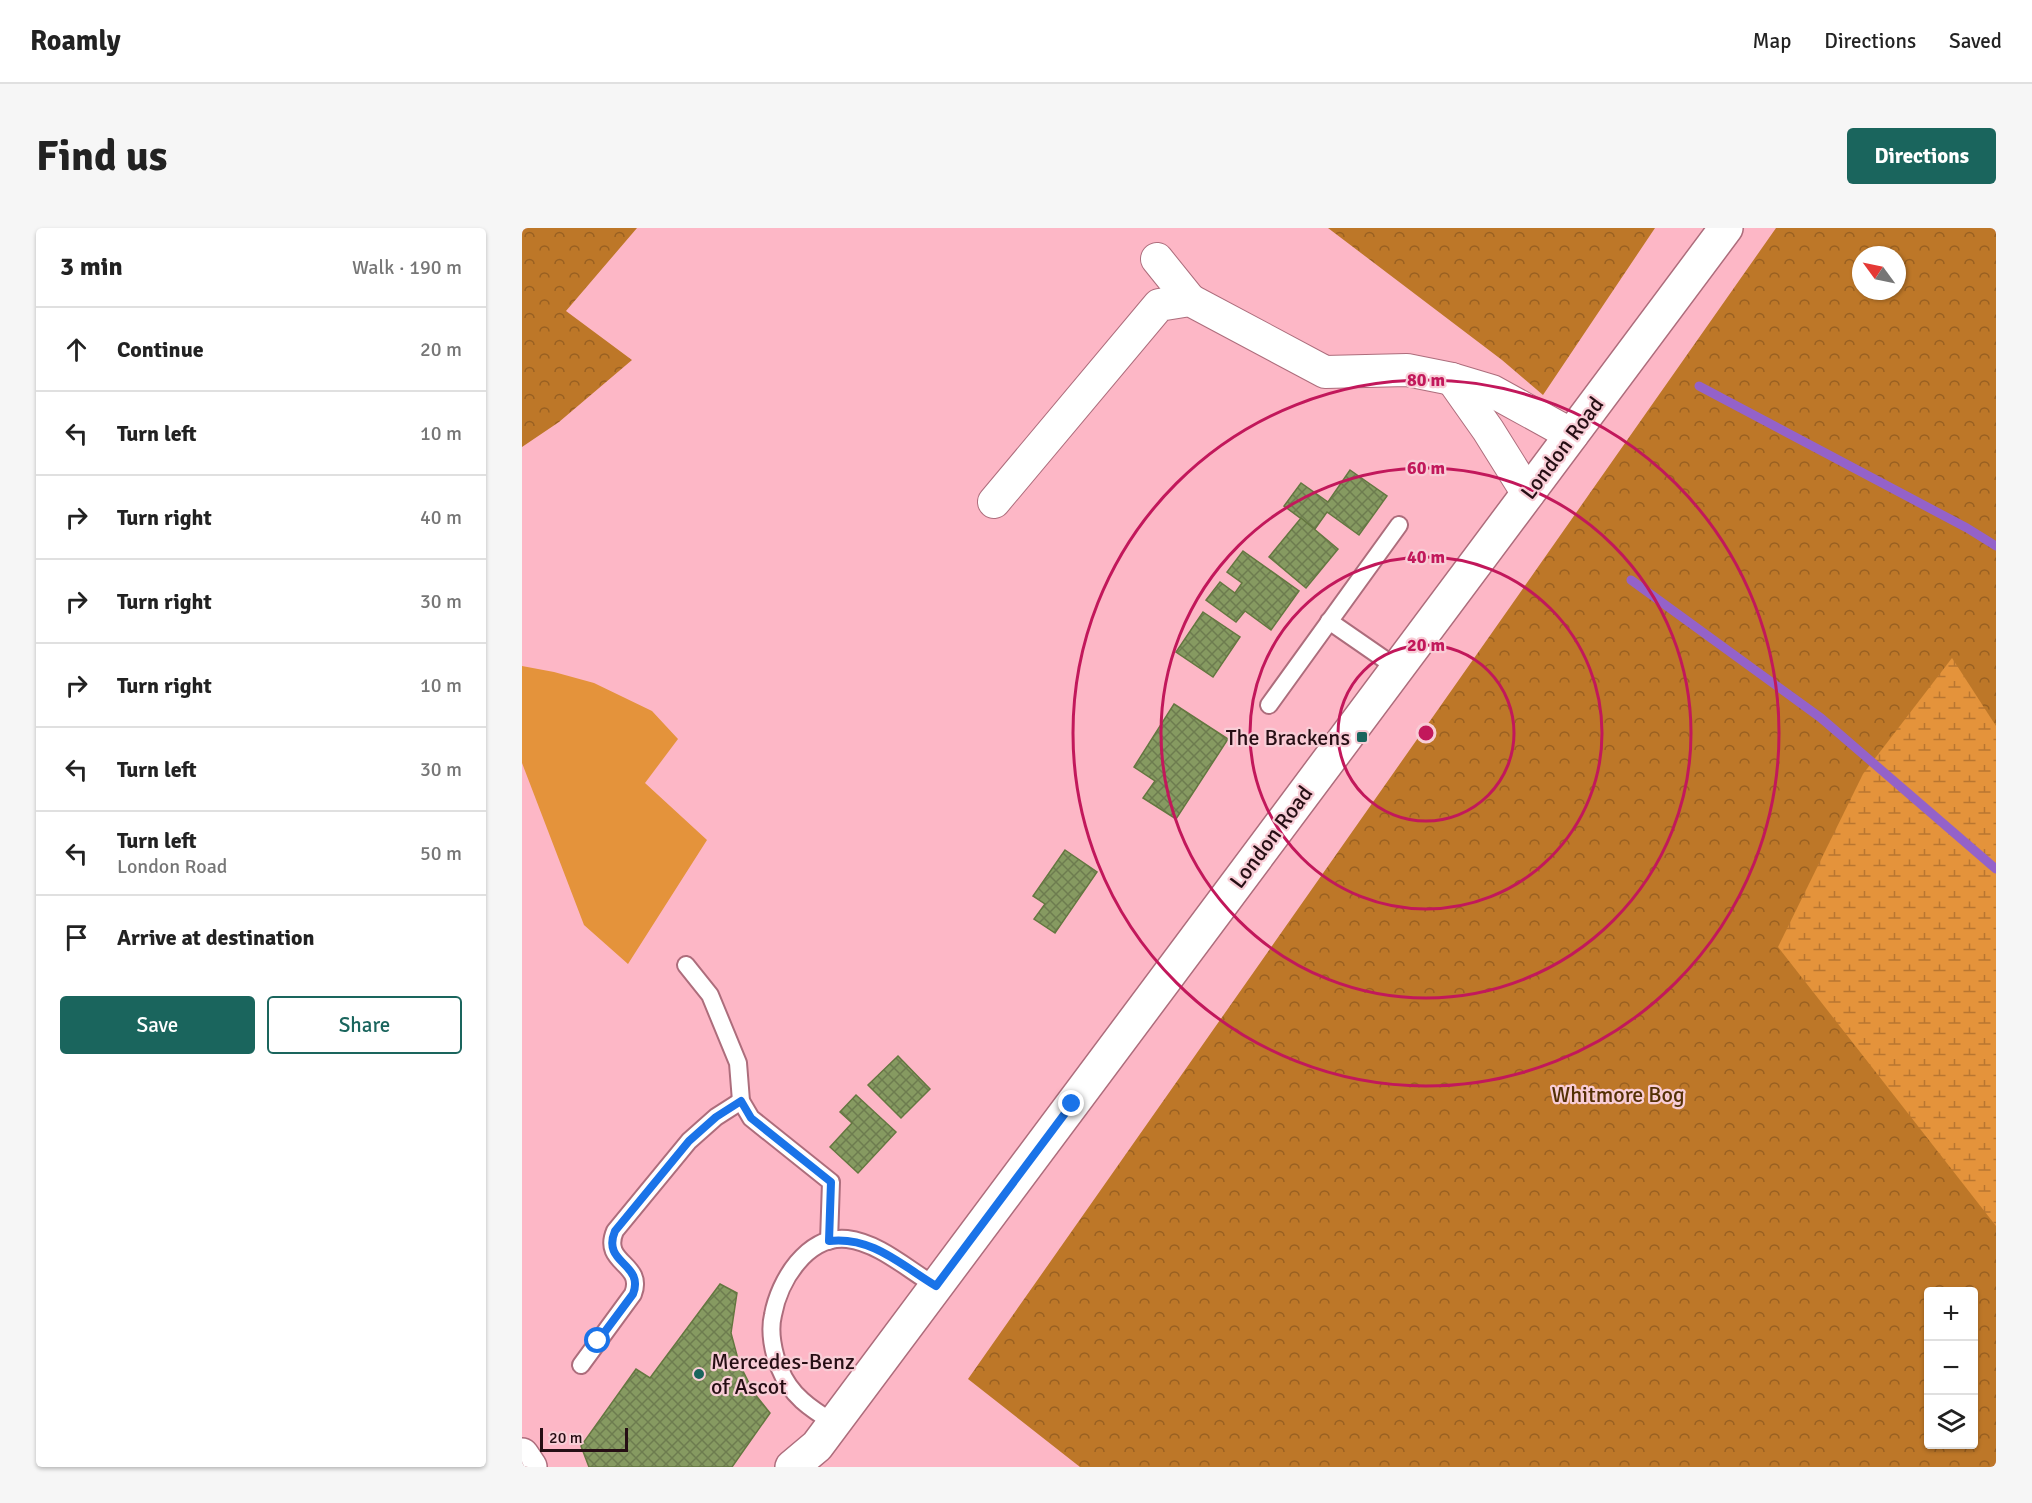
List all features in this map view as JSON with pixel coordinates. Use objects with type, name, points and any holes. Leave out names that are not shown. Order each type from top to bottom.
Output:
[{"type":"main road","name":"London Road","points":[[792,1467],[820,1445],[936,1286],[1726,228]]},
{"type":"main road","points":[[522,1455],[530,1467]]},
{"type":"street","points":[[1157,260],[1190,300],[1324,372],[1407,370],[1452,379],[1492,391],[1572,435]]},
{"type":"street","points":[[994,502],[1159,305],[1190,300]]},
{"type":"street","points":[[1452,379],[1488,430],[1528,494]]},
{"type":"lane","points":[[1269,705],[1399,525]]},
{"type":"lane","points":[[1329,621],[1398,668]]},
{"type":"lane","points":[[686,965],[710,995],[738,1063],[741,1101],[751,1118],[831,1182],[829,1241]]},
{"type":"lane","points":[[581,1365],[633,1294],[636,1285],[634,1275],[612,1248],[611,1241],[615,1231],[689,1141],[716,1117],[741,1101]]},
{"type":"lane","points":[[820,1445],[807,1407],[792,1390],[780,1369],[771,1332],[773,1314],[783,1284],[797,1263],[816,1246],[829,1241],[846,1239],[870,1245],[936,1286]]},
{"type":"green space","points":[[522,228],[637,228],[566,311],[632,360],[559,422],[522,447]]},
{"type":"green space","points":[[1328,228],[1655,228],[1543,395],[1502,360]]},
{"type":"green space","name":"Whitmore Bog","points":[[1776,228],[1996,228],[1996,1467],[1080,1467],[968,1379]]},
{"type":"green space","points":[[1952,658],[1996,726],[1996,1226],[1778,947],[1863,774]]},
{"type":"green space","points":[[522,666],[594,683],[652,711],[678,739],[645,783],[707,840],[628,964],[584,925],[522,763]]},
{"type":"building","points":[[1350,470],[1387,496],[1359,535],[1327,512],[1315,529],[1284,506],[1301,483],[1328,502]]},
{"type":"building","points":[[1301,518],[1338,549],[1306,588],[1269,557]]},
{"type":"building","points":[[1243,551],[1299,591],[1271,630],[1245,611],[1236,622],[1206,600],[1220,582],[1235,593],[1242,583],[1227,572]]},
{"type":"building","points":[[1203,612],[1240,637],[1213,677],[1176,652]]},
{"type":"building","points":[[1174,704],[1228,739],[1176,819],[1143,798],[1155,781],[1134,767]]},
{"type":"building","points":[[1065,850],[1097,872],[1055,933],[1034,919],[1045,904],[1033,896]]},
{"type":"building","points":[[898,1056],[930,1089],[901,1118],[868,1085]]},
{"type":"building","points":[[856,1095],[896,1132],[858,1173],[830,1147],[852,1123],[840,1112]]},
{"type":"building","name":"Mercedes-Benz of Ascot","points":[[720,1284],[737,1293],[731,1333],[739,1363],[754,1393],[770,1413],[732,1467],[589,1467],[581,1446],[636,1369],[650,1378]]},
{"type":"waterway","points":[[1699,386],[1967,528],[1996,546]]},
{"type":"waterway","points":[[1631,580],[1821,718],[1996,869]]},
{"type":"place","name":"The Brackens","points":[[1362,737]]},
{"type":"place","name":"Mercedes-Benz of Ascot","points":[[699,1374]]},
{"type":"route","points":[[598,1341],[633,1294],[636,1285],[634,1275],[612,1248],[611,1241],[615,1231],[689,1141],[716,1117],[741,1101],[751,1118],[831,1182],[829,1241],[846,1239],[870,1245],[936,1286],[1072,1104]]}]
